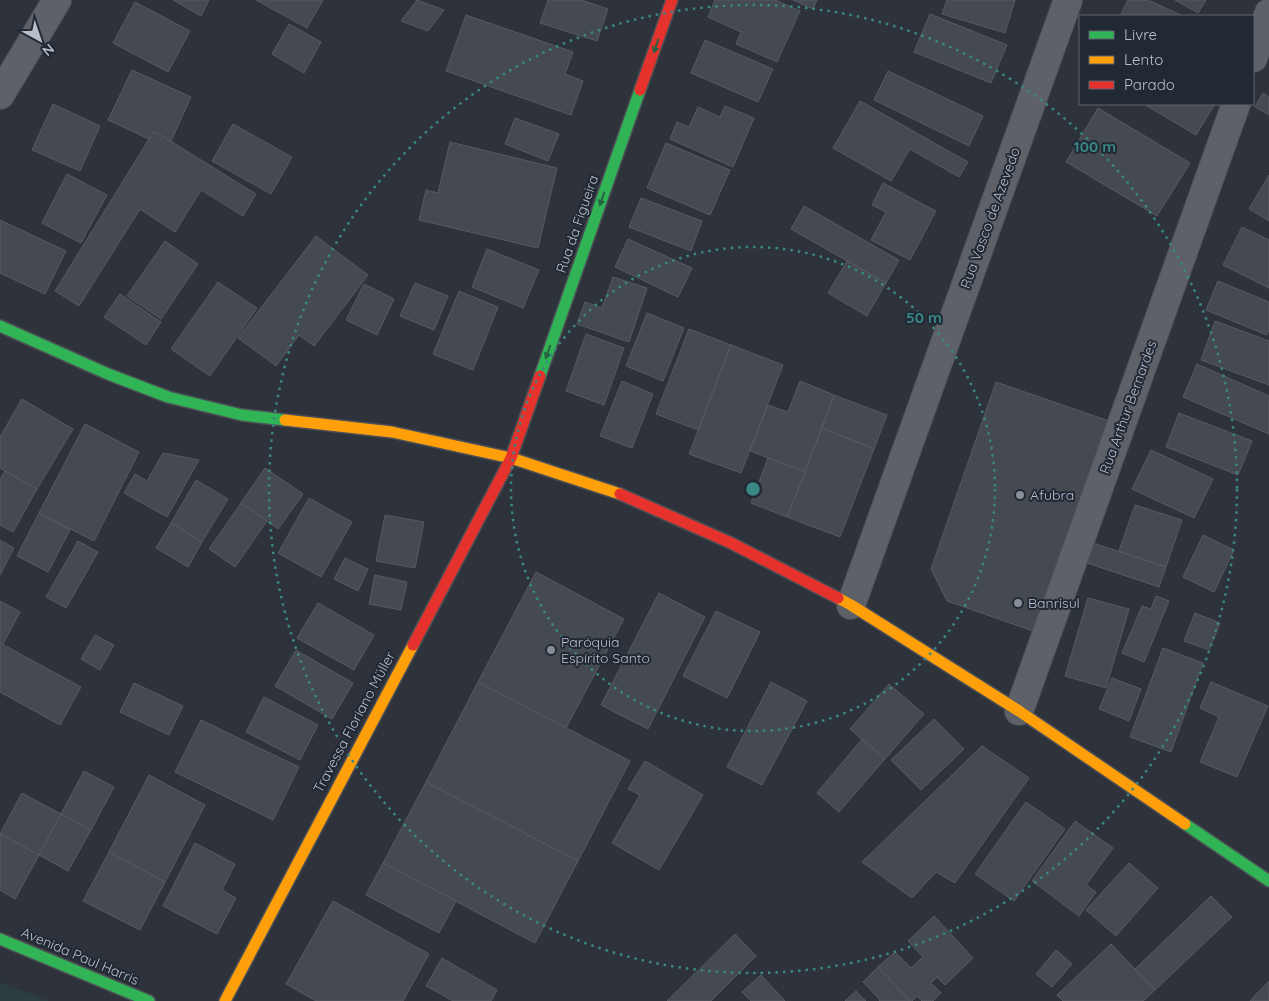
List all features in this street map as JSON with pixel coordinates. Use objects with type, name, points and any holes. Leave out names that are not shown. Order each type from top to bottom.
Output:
[{"type":"main road","name":"Rua da Figueira","points":[[511,458],[672,0]]},
{"type":"main road","points":[[2,331],[168,397],[242,415],[392,432],[511,458],[612,491],[731,542],[850,605],[1019,711],[1269,881]]},
{"type":"main road","name":"Travessa Floriano Müller","points":[[225,1001],[511,458]]},
{"type":"main road","name":"Avenida Paul Harris","points":[[0,939],[149,1001]]},
{"type":"street","points":[[0,95],[57,0]]},
{"type":"street","name":"Rua Vasco de Azevedo","points":[[850,605],[1068,0]]},
{"type":"street","points":[[1254,55],[1269,13]]},
{"type":"street","name":"Rua Arthur Bernardes","points":[[1019,711],[1236,105]]},
{"type":"shaded area","points":[[0,982],[49,1001],[0,1001]]},
{"type":"building","points":[[173,0],[209,0],[201,16]]},
{"type":"building","points":[[256,0],[323,0],[307,28]]},
{"type":"building","points":[[417,0],[444,10],[428,31],[401,21]]},
{"type":"building","points":[[548,0],[581,0],[608,9],[597,41],[540,23]]},
{"type":"building","points":[[715,0],[775,0],[800,11],[777,62],[736,44],[741,32],[708,17]]},
{"type":"building","points":[[793,0],[817,0],[813,9]]},
{"type":"building","points":[[947,0],[1015,0],[1005,33],[942,14]]},
{"type":"building","points":[[1128,0],[1148,0],[1181,15],[1120,15]]},
{"type":"building","points":[[1175,0],[1206,0],[1198,13]]},
{"type":"building","points":[[135,2],[190,31],[168,72],[113,43]]},
{"type":"building","points":[[930,14],[1007,45],[991,83],[914,52]]},
{"type":"building","points":[[466,15],[573,52],[565,74],[583,81],[571,115],[446,71]]},
{"type":"building","points":[[289,24],[321,42],[304,73],[272,54]]},
{"type":"building","points":[[705,40],[773,69],[758,102],[691,73]]},
{"type":"building","points":[[132,70],[191,97],[168,148],[108,120]]},
{"type":"building","points":[[888,71],[983,116],[969,146],[874,100]]},
{"type":"building","points":[[1263,93],[1269,97],[1269,115],[1255,107]]},
{"type":"building","points":[[860,101],[968,162],[959,177],[910,149],[891,181],[833,148]]},
{"type":"building","points":[[53,104],[100,126],[80,171],[32,150]]},
{"type":"building","points":[[1148,105],[1214,105],[1196,135]]},
{"type":"building","points":[[725,106],[754,118],[733,167],[670,139],[677,122],[689,127],[698,107],[720,117]]},
{"type":"building","points":[[1098,108],[1190,163],[1157,216],[1066,162]]},
{"type":"building","points":[[515,118],[559,134],[548,161],[505,144]]},
{"type":"building","points":[[233,124],[292,157],[271,194],[212,161]]},
{"type":"building","points":[[154,131],[256,194],[243,216],[201,190],[175,232],[140,209],[79,306],[55,291]]},
{"type":"building","points":[[450,142],[557,168],[538,248],[419,220],[426,190],[438,193]]},
{"type":"building","points":[[666,143],[730,170],[710,215],[647,188]]},
{"type":"building","points":[[67,174],[107,195],[81,243],[42,223]]},
{"type":"building","points":[[1269,175],[1269,221],[1249,209]]},
{"type":"building","points":[[883,183],[936,211],[910,260],[871,240],[886,212],[872,205]]},
{"type":"building","points":[[641,198],[702,221],[691,251],[629,227]]},
{"type":"building","points":[[804,206],[899,260],[886,283],[791,229]]},
{"type":"building","points":[[0,220],[66,251],[45,294],[0,273]]},
{"type":"building","points":[[1242,227],[1269,240],[1269,288],[1223,265]]},
{"type":"building","points":[[316,236],[368,275],[314,346],[299,335],[276,366],[238,338]]},
{"type":"building","points":[[628,239],[692,268],[678,297],[615,267]]},
{"type":"building","points":[[165,241],[198,264],[161,319],[127,296]]},
{"type":"building","points":[[487,249],[539,270],[523,308],[472,287]]},
{"type":"building","points":[[847,261],[886,283],[867,316],[828,293]]},
{"type":"building","points":[[613,277],[647,288],[629,342],[577,324],[585,302],[602,308]]},
{"type":"building","points":[[1218,281],[1269,302],[1269,330],[1267,335],[1206,310]]},
{"type":"building","points":[[218,282],[257,308],[210,376],[171,349]]},
{"type":"building","points":[[415,283],[448,296],[434,330],[400,316]]},
{"type":"building","points":[[364,284],[394,299],[377,335],[346,320]]},
{"type":"building","points":[[459,291],[498,307],[473,370],[433,354]]},
{"type":"building","points":[[120,294],[161,322],[146,345],[104,317]]},
{"type":"building","points":[[647,313],[684,328],[663,381],[626,366]]},
{"type":"building","points":[[1215,321],[1269,341],[1269,385],[1201,360]]},
{"type":"building","points":[[689,329],[731,345],[698,430],[656,414]]},
{"type":"building","points":[[586,334],[624,348],[604,405],[566,391]]},
{"type":"building","points":[[731,345],[783,365],[741,473],[689,454]]},
{"type":"building","points":[[1197,364],[1269,396],[1269,434],[1183,397]]},
{"type":"building","points":[[622,381],[653,394],[632,448],[600,436]]},
{"type":"building","points":[[800,381],[834,395],[805,472],[750,451],[768,405],[788,412]]},
{"type":"building","name":"Afubra","points":[[996,382],[1109,421],[1036,632],[947,601],[931,569]]},
{"type":"building","points":[[834,395],[887,415],[874,449],[822,428]]},
{"type":"building","points":[[22,399],[73,429],[37,489],[0,468],[0,437]]},
{"type":"building","points":[[1179,413],[1252,441],[1238,475],[1166,447]]},
{"type":"building","points":[[85,424],[139,452],[94,541],[39,513]]},
{"type":"building","points":[[822,428],[874,449],[840,537],[787,517]]},
{"type":"building","points":[[1151,450],[1213,479],[1194,518],[1132,489]]},
{"type":"building","points":[[163,453],[199,460],[167,517],[124,493],[135,474],[147,481]]},
{"type":"building","points":[[768,458],[805,472],[787,517],[751,503]]},
{"type":"building","points":[[265,468],[303,494],[278,529],[241,503]]},
{"type":"building","points":[[5,471],[37,489],[13,532],[0,525],[0,479]]},
{"type":"building","points":[[196,480],[228,499],[202,542],[171,523]]},
{"type":"building","points":[[309,498],[352,522],[321,577],[278,553]]},
{"type":"building","points":[[241,503],[267,521],[235,567],[209,549]]},
{"type":"building","points":[[1135,505],[1182,520],[1166,567],[1119,551]]},
{"type":"building","points":[[39,513],[70,530],[48,572],[17,556]]},
{"type":"building","points":[[385,515],[424,522],[415,568],[376,561]]},
{"type":"building","points":[[171,523],[202,542],[188,567],[156,548]]},
{"type":"building","points":[[1203,535],[1234,550],[1214,592],[1183,577]]},
{"type":"building","points":[[0,540],[14,548],[0,575]]},
{"type":"building","points":[[78,541],[98,552],[66,608],[46,597]]},
{"type":"building","points":[[1093,543],[1166,567],[1159,587],[1087,563]]},
{"type":"building","points":[[345,558],[368,569],[358,591],[334,579]]},
{"type":"building","name":"Paróquia Espírito Santo","points":[[536,572],[624,619],[566,728],[478,682]]},
{"type":"building","points":[[375,575],[407,582],[401,610],[369,604]]},
{"type":"building","points":[[659,593],[705,617],[648,729],[601,705]]},
{"type":"building","points":[[1156,596],[1169,601],[1144,662],[1122,653],[1142,606],[1151,609]]},
{"type":"building","points":[[1088,598],[1129,609],[1106,688],[1065,676]]},
{"type":"building","points":[[0,601],[20,612],[3,644],[0,643]]},
{"type":"building","points":[[318,603],[374,635],[354,670],[297,638]]},
{"type":"building","points":[[716,611],[760,632],[727,698],[683,676]]},
{"type":"building","points":[[1195,613],[1220,623],[1209,650],[1184,641]]},
{"type":"building","points":[[95,635],[114,645],[100,670],[81,659]]},
{"type":"building","points":[[0,643],[81,687],[60,725],[0,692]]},
{"type":"building","points":[[1163,648],[1203,663],[1171,752],[1130,737]]},
{"type":"building","points":[[296,650],[353,683],[332,719],[275,686]]},
{"type":"building","points":[[1112,678],[1141,689],[1129,721],[1099,709]]},
{"type":"building","points":[[478,682],[630,761],[578,861],[426,782]]},
{"type":"building","points":[[771,682],[807,701],[762,785],[727,767]]},
{"type":"building","points":[[1211,682],[1268,706],[1237,777],[1200,762],[1219,717],[1200,708]]},
{"type":"building","points":[[134,683],[183,706],[169,735],[120,712]]},
{"type":"building","points":[[889,684],[924,714],[885,759],[850,729]]},
{"type":"building","points":[[264,697],[318,725],[300,760],[246,732]]},
{"type":"building","points":[[934,719],[964,749],[921,790],[891,760]]},
{"type":"building","points":[[201,720],[299,767],[273,820],[175,772]]},
{"type":"building","points":[[862,739],[885,759],[839,812],[817,793]]},
{"type":"building","points":[[982,746],[1029,778],[955,883],[936,872],[912,898],[862,862]]},
{"type":"building","points":[[645,761],[703,795],[659,870],[612,843],[640,795],[628,789]]},
{"type":"building","points":[[84,771],[114,787],[91,830],[61,814]]},
{"type":"building","points":[[149,775],[205,805],[165,882],[109,852]]},
{"type":"building","points":[[426,782],[578,861],[535,943],[383,863]]},
{"type":"building","points":[[22,793],[61,814],[39,855],[0,834]]},
{"type":"building","points":[[1026,802],[1065,829],[1014,901],[975,874]]},
{"type":"building","points":[[61,814],[91,830],[68,871],[39,855]]},
{"type":"building","points":[[1075,821],[1113,848],[1086,885],[1096,892],[1079,916],[1032,881]]},
{"type":"building","points":[[0,834],[39,855],[15,899],[0,890]]},
{"type":"building","points":[[195,843],[235,864],[222,890],[236,898],[217,934],[163,906]]},
{"type":"building","points":[[109,852],[165,882],[140,930],[83,901]]},
{"type":"building","points":[[383,863],[456,901],[439,933],[366,895]]},
{"type":"building","points":[[1129,863],[1158,888],[1116,936],[1086,910]]},
{"type":"building","points":[[1211,896],[1232,917],[1155,990],[1135,969]]},
{"type":"building","points":[[333,901],[429,954],[403,1001],[316,1001],[286,984]]},
{"type":"building","points":[[934,916],[973,958],[945,985],[937,977],[931,983],[941,993],[933,1001],[922,1001],[917,996],[910,1001],[878,967],[895,952],[911,968],[923,957],[908,941]]},
{"type":"building","points":[[735,934],[756,956],[711,1001],[667,1001]]},
{"type":"building","points":[[1111,944],[1155,990],[1143,1001],[1063,1001],[1057,995]]},
{"type":"building","points":[[1056,950],[1072,964],[1052,987],[1036,974]]},
{"type":"building","points":[[442,958],[497,990],[491,1001],[453,1001],[426,986]]},
{"type":"building","points":[[878,967],[910,1001],[879,1001],[863,982]]},
{"type":"building","points":[[761,975],[785,1001],[751,1001],[742,992]]},
{"type":"building","points":[[1269,981],[1269,1001],[1250,1001]]},
{"type":"building","points":[[856,991],[866,1001],[845,1001]]},
{"type":"traffic: fast","points":[[540,376],[640,90]]},
{"type":"traffic: fast","points":[[0,326],[108,374],[168,397],[242,415],[285,420]]},
{"type":"traffic: fast","points":[[1185,824],[1269,881]]},
{"type":"traffic: fast","points":[[0,939],[149,1001]]},
{"type":"traffic: slow","points":[[285,420],[392,432],[511,458],[620,494]]},
{"type":"traffic: slow","points":[[838,598],[1019,711],[1185,824]]},
{"type":"traffic: slow","points":[[225,1001],[413,645]]},
{"type":"traffic: jam","points":[[640,90],[672,0]]},
{"type":"traffic: jam","points":[[413,645],[511,458],[540,376]]},
{"type":"traffic: jam","points":[[620,494],[731,543],[838,598]]},
{"type":"place","name":"Afubra","points":[[1020,495]]},
{"type":"place","name":"Banrisul","points":[[1018,603]]},
{"type":"place","name":"Paróquia Espírito Santo","points":[[551,650]]}]
